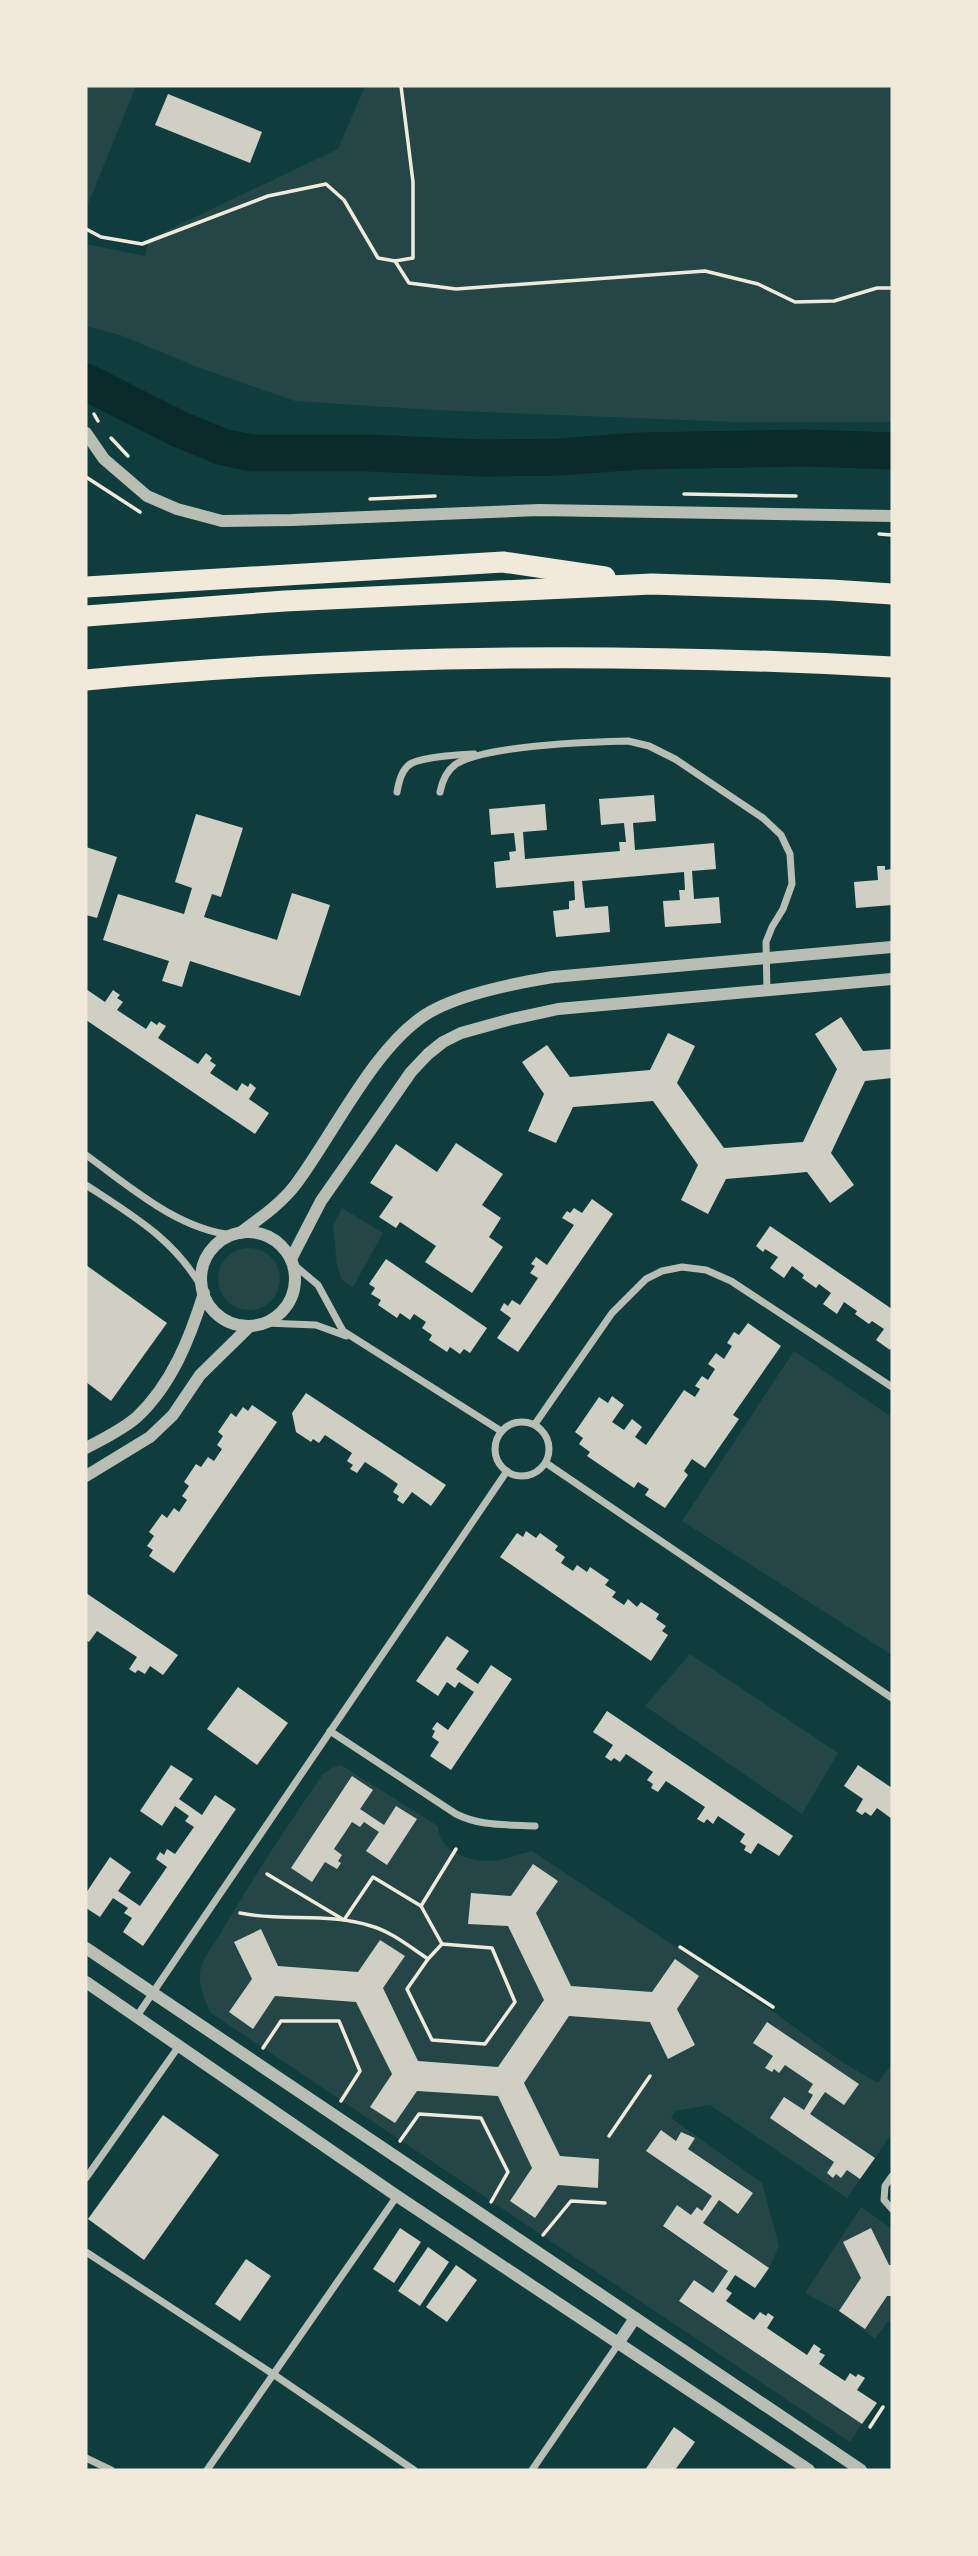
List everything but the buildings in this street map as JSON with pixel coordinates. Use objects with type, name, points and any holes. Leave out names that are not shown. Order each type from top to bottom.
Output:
[{"type":"highway","points":[[86,587],[503,562],[652,584]]},
{"type":"highway","points":[[86,616],[285,601],[652,584],[892,594]]},
{"type":"highway","points":[[86,680],[279,664],[484,657],[690,658],[892,667]]},
{"type":"street","points":[[86,433],[104,459],[147,496],[177,509],[222,521],[539,510],[892,516]]},
{"type":"street","points":[[397,792],[402,772],[411,763],[449,756],[628,741],[649,746],[675,758],[763,818],[781,835],[790,853],[792,884],[789,897],[766,942],[767,990]]},
{"type":"street","points":[[440,792],[442,782],[454,765],[492,751]]},
{"type":"street","points":[[86,1448],[136,1418],[153,1399],[186,1346],[203,1291],[202,1269],[210,1252],[216,1245],[271,1210],[295,1185],[385,1052],[426,1015],[449,1003],[553,977],[892,947]]},
{"type":"street","points":[[265,1323],[285,1309],[291,1298],[295,1287],[292,1261],[321,1201],[411,1072],[443,1042],[461,1033],[558,1009],[892,979]]},
{"type":"street","points":[[86,1156],[163,1210],[206,1230],[236,1234],[260,1233],[270,1237],[286,1250],[292,1261],[318,1285],[343,1331],[501,1431]]},
{"type":"street","points":[[86,1185],[151,1227],[181,1256],[214,1311],[221,1317],[250,1326],[265,1323],[316,1325],[354,1339]]},
{"type":"street","points":[[535,1424],[612,1313],[646,1279],[662,1271],[681,1267],[706,1270],[732,1282],[892,1387]]},
{"type":"street","points":[[86,1476],[150,1437],[173,1415],[200,1374],[250,1326]]},
{"type":"street","points":[[517,1422],[535,1424],[547,1437],[550,1446],[546,1463],[540,1470],[524,1476],[507,1471],[496,1457],[495,1448],[501,1431],[517,1422]]},
{"type":"street","points":[[546,1463],[892,1698]]},
{"type":"street","points":[[137,2016],[507,1471]]},
{"type":"street","points":[[330,1731],[472,1822],[535,1826]]},
{"type":"street","points":[[86,1948],[861,2470]]},
{"type":"street","points":[[86,1982],[397,2196],[809,2470]]},
{"type":"street","points":[[86,2178],[180,2046]]},
{"type":"street","points":[[892,2176],[885,2186],[884,2200],[892,2209]]},
{"type":"street","points":[[207,2470],[397,2196]]},
{"type":"street","points":[[86,2252],[414,2470]]},
{"type":"street","points":[[532,2470],[635,2318]]},
{"type":"street","points":[[86,2458],[111,2470]]},
{"type":"path","points":[[86,229],[101,236],[142,244],[268,196],[326,184],[344,200],[378,258],[395,261],[414,258],[413,181],[401,86]]},
{"type":"path","points":[[395,261],[409,283],[456,289],[705,271],[758,285],[795,302],[834,301],[877,288],[892,288]]},
{"type":"path","points":[[94,414],[99,422]]},
{"type":"path","points":[[105,431],[136,464]]},
{"type":"path","points":[[674,494],[796,496]]},
{"type":"path","points":[[366,499],[438,496]]},
{"type":"path","points":[[421,1906],[456,1849]]},
{"type":"path","points":[[267,1874],[344,1920]]},
{"type":"path","points":[[344,1920],[373,1877],[421,1906],[442,1944]]},
{"type":"path","points":[[240,1913],[344,1920],[370,1925],[391,1934],[428,1959]]},
{"type":"path","points":[[442,1944],[492,1948],[515,2002],[485,2043],[432,2040],[407,1989],[442,1944]]},
{"type":"path","points":[[680,1947],[773,2007]]},
{"type":"path","points":[[263,2048],[281,2021],[339,2021],[360,2071],[341,2101]]},
{"type":"path","points":[[609,2136],[650,2076]]},
{"type":"path","points":[[400,2140],[419,2114],[481,2118],[508,2172],[491,2202]]},
{"type":"path","points":[[542,2236],[572,2201],[605,2203]]},
{"type":"path","points":[[870,2427],[883,2407]]},
{"type":"shaded area","points":[[86,86],[136,86],[86,209]]},
{"type":"shaded area","points":[[365,86],[892,86],[892,422],[735,422],[433,410],[295,401],[200,368],[120,335],[86,326],[86,244],[145,256],[149,239],[338,149]]},
{"type":"shaded area","points":[[342,1208],[383,1233],[353,1287],[342,1280],[337,1265],[333,1226]]},
{"type":"shaded area","points":[[249,1248],[271,1257],[280,1279],[271,1301],[249,1310],[227,1301],[218,1279],[227,1257]]},
{"type":"shaded area","points":[[794,1351],[892,1417],[892,1655],[682,1521]]},
{"type":"shaded area","points":[[690,1654],[838,1753],[802,1814],[645,1706]]},
{"type":"shaded area","points":[[341,1765],[438,1826],[443,1842],[462,1856],[493,1861],[532,1851],[772,2011],[842,2062],[878,2083],[892,2064],[892,2133],[847,2198],[710,2105],[675,2111],[671,2118],[762,2183],[779,2246],[769,2268],[703,2223],[719,2200],[738,2214],[753,2193],[688,2149],[695,2137],[681,2132],[676,2141],[661,2131],[712,2196],[702,2211],[697,2207],[691,2215],[677,2205],[663,2227],[728,2271],[713,2293],[694,2280],[679,2302],[862,2424],[850,2442],[211,2013],[200,1983],[201,1967],[206,1956],[323,1774]]},
{"type":"shaded area","points":[[861,2207],[892,2229],[892,2323],[888,2321],[875,2339],[839,2311],[805,2293]]},
{"type":"waterway","points":[[86,382],[179,429],[223,447],[252,453],[370,453],[481,458],[560,457],[639,451],[807,448],[892,451]]}]
